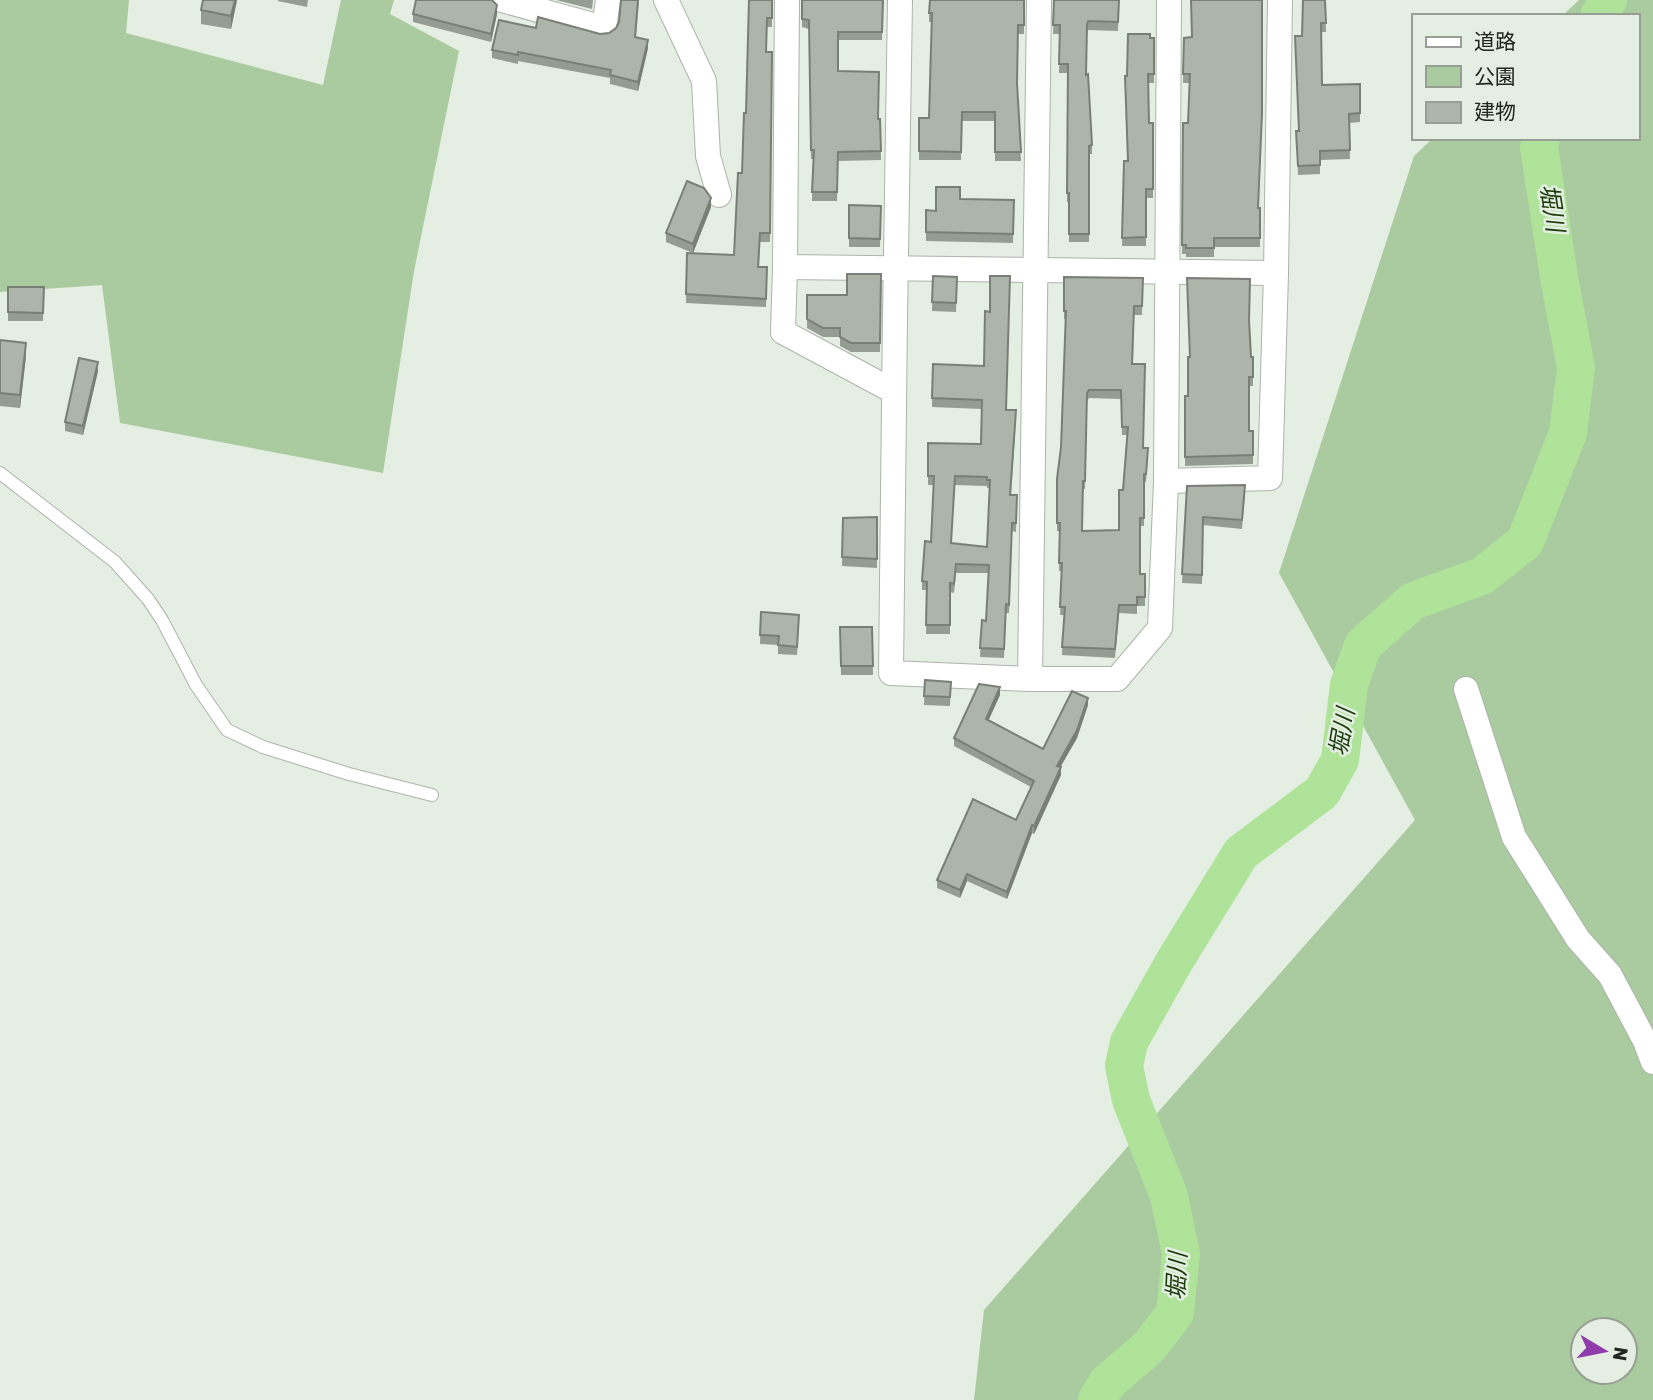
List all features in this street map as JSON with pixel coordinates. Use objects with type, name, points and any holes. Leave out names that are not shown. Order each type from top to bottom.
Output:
[{"type":"street","points":[[502,0],[604,28],[608,0]]},
{"type":"street","points":[[666,0],[704,81],[708,156],[719,195]]},
{"type":"street","points":[[787,0],[783,332],[893,391]]},
{"type":"street","points":[[900,0],[891,673],[1030,679],[1117,679],[1160,628],[1166,481],[1169,0]]},
{"type":"street","points":[[1030,679],[1039,0]]},
{"type":"street","points":[[1166,481],[1270,478],[1280,0]]},
{"type":"street","points":[[785,267],[1276,273]]},
{"type":"street","points":[[1466,689],[1514,837],[1578,939],[1610,975],[1645,1041],[1653,1062]]},
{"type":"lane","points":[[0,473],[115,562],[148,599],[196,685],[227,730],[263,747],[349,774],[432,795]]},
{"type":"green space","points":[[0,0],[129,0],[126,33],[323,85],[341,0],[394,0],[390,14],[459,51],[414,271],[383,473],[120,423],[102,285],[0,292]]},
{"type":"green space","points":[[1579,0],[1653,0],[1653,1400],[974,1400],[984,1310],[1415,820],[1279,573],[1414,156],[1431,140],[1639,140],[1639,14],[1564,14]]},
{"type":"building","points":[[203,0],[235,0],[231,16],[201,10]]},
{"type":"building","points":[[416,0],[492,0],[497,5],[491,34],[413,14]]},
{"type":"building","points":[[621,0],[638,0],[635,37],[648,40],[638,82],[610,75],[611,70],[518,52],[518,55],[492,50],[499,20],[536,28],[538,17],[600,34],[609,33],[619,22]]},
{"type":"building","points":[[749,0],[772,0],[772,18],[767,18],[766,52],[772,52],[770,233],[760,233],[758,267],[767,267],[766,299],[686,294],[687,253],[734,255],[738,173],[742,173],[746,113]]},
{"type":"building","points":[[802,0],[883,0],[882,32],[838,32],[838,71],[879,72],[878,119],[881,151],[838,152],[837,192],[812,192],[814,150],[811,150],[809,20],[802,19]]},
{"type":"building","points":[[930,0],[1024,0],[1024,25],[1018,25],[1017,83],[1021,152],[995,152],[995,112],[962,112],[961,152],[919,151],[919,118],[929,118],[932,13],[929,13]]},
{"type":"building","points":[[1054,0],[1119,0],[1118,22],[1088,21],[1087,25],[1086,75],[1088,74],[1092,145],[1089,146],[1089,234],[1069,234],[1068,64],[1059,64],[1060,25],[1053,25]]},
{"type":"building","points":[[1191,0],[1262,0],[1262,113],[1258,208],[1260,238],[1214,238],[1214,248],[1186,248],[1186,245],[1182,245],[1183,123],[1188,123],[1190,74],[1183,74],[1184,38],[1192,37]]},
{"type":"building","points":[[1303,0],[1325,0],[1326,23],[1321,23],[1322,85],[1360,84],[1360,113],[1349,114],[1350,150],[1320,151],[1320,165],[1298,166],[1295,36],[1302,36]]},
{"type":"building","points":[[1128,34],[1150,34],[1150,38],[1154,38],[1154,74],[1148,74],[1149,123],[1153,123],[1153,189],[1146,189],[1146,237],[1122,238],[1124,161],[1128,161],[1125,76]]},
{"type":"building","points":[[687,181],[704,188],[711,198],[693,244],[666,233]]},
{"type":"building","points":[[936,187],[960,187],[960,199],[1014,200],[1013,234],[926,232],[926,210],[936,211]]},
{"type":"building","points":[[849,205],[881,206],[880,239],[849,238]]},
{"type":"building","points":[[847,274],[881,274],[880,343],[851,343],[840,337],[840,328],[823,328],[807,319],[807,295],[847,295]]},
{"type":"building","points":[[933,276],[957,277],[956,303],[932,302]]},
{"type":"building","points":[[990,276],[1010,276],[1006,410],[1016,410],[1010,495],[1017,495],[1016,523],[1012,523],[1009,605],[1006,604],[1004,649],[980,648],[982,620],[986,621],[989,565],[956,564],[954,584],[950,583],[950,625],[926,625],[927,582],[922,581],[925,541],[931,542],[934,476],[928,476],[928,443],[981,444],[982,400],[932,398],[933,364],[984,366],[985,311],[990,312]],"holes":[[[955,476],[987,477],[987,480],[990,480],[987,547],[951,543]]]},
{"type":"building","points":[[1064,277],[1143,278],[1142,306],[1134,306],[1132,364],[1145,364],[1143,448],[1148,448],[1144,474],[1144,518],[1140,518],[1140,574],[1145,574],[1145,597],[1137,597],[1137,605],[1119,605],[1115,649],[1062,647],[1065,607],[1060,607],[1062,563],[1059,563],[1057,479],[1061,447]],"holes":[[[1089,390],[1121,390],[1122,427],[1128,427],[1123,490],[1119,490],[1119,530],[1082,531],[1087,393]]]},
{"type":"building","points":[[1187,278],[1250,279],[1249,320],[1253,377],[1249,377],[1249,431],[1253,431],[1253,455],[1185,457],[1185,396],[1188,396],[1190,357]]},
{"type":"building","points":[[8,287],[44,287],[43,313],[8,312]]},
{"type":"building","points":[[0,340],[26,343],[20,395],[0,393]]},
{"type":"building","points":[[79,358],[98,362],[83,426],[65,422]]},
{"type":"building","points":[[1245,485],[1242,520],[1203,517],[1202,575],[1182,574],[1187,486]]},
{"type":"building","points":[[877,517],[877,559],[842,557],[843,518]]},
{"type":"building","points":[[761,612],[799,615],[797,647],[778,645],[779,636],[760,635]]},
{"type":"building","points":[[840,627],[872,627],[873,666],[841,666]]},
{"type":"building","points":[[925,680],[951,682],[950,697],[924,696]]},
{"type":"building","points":[[979,684],[1000,687],[986,719],[1043,749],[1072,691],[1088,698],[1077,730],[1057,766],[1061,767],[1034,826],[1032,825],[1007,892],[967,874],[960,890],[937,880],[973,799],[1016,820],[1034,781],[954,738]]},
{"type":"waterway","name":"堀川","points":[[1600,14],[1608,0]]},
{"type":"waterway","name":"堀川","points":[[1097,1400],[1107,1383],[1149,1347],[1175,1313],[1181,1254],[1169,1196],[1131,1100],[1124,1066],[1129,1042],[1241,853],[1322,792],[1340,760],[1349,685],[1363,645],[1413,601],[1482,576],[1525,542],[1568,433],[1576,368],[1559,277],[1539,147],[1541,140]]}]
